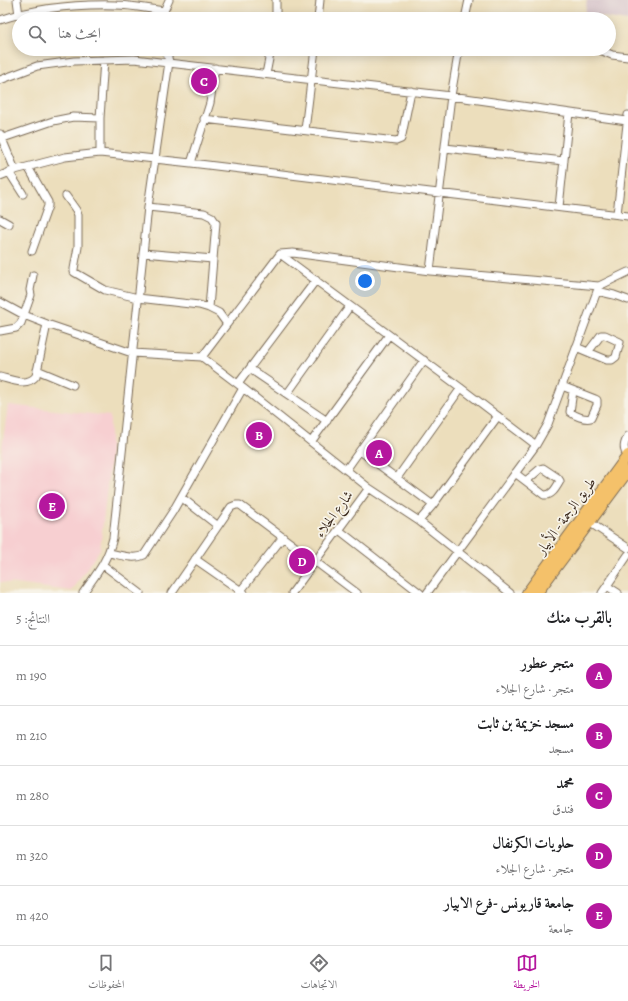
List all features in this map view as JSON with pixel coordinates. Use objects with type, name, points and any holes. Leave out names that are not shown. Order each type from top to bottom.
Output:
[{"type":"highway","name":"طريق الرجمة - الأبيار","points":[[526,593],[628,455]]},
{"type":"highway","name":"طريق الرجمة - الأبيار","points":[[537,593],[628,471]]},
{"type":"street","points":[[17,0],[19,12]]},
{"type":"street","points":[[165,12],[169,0]]},
{"type":"street","points":[[276,0],[276,12]]},
{"type":"street","points":[[319,12],[320,0]]},
{"type":"street","points":[[466,12],[469,0]]},
{"type":"street","points":[[34,12],[84,5],[117,5],[150,12]]},
{"type":"street","points":[[0,20],[12,17]]},
{"type":"street","points":[[82,593],[103,565],[109,553],[113,538],[148,207],[168,62],[167,56]]},
{"type":"street","points":[[266,74],[270,56]]},
{"type":"street","points":[[305,130],[314,56]]},
{"type":"street","points":[[430,271],[451,96],[458,56]]},
{"type":"street","points":[[616,56],[628,57]]},
{"type":"street","points":[[0,80],[37,66],[74,61],[134,59],[411,91],[569,113],[627,118],[617,214]]},
{"type":"street","points":[[100,153],[100,118],[104,60]]},
{"type":"street","points":[[191,163],[210,103],[215,68]]},
{"type":"street","points":[[204,119],[396,141],[401,139],[411,91]]},
{"type":"street","points":[[559,207],[569,113]]},
{"type":"street","points":[[23,194],[12,171],[1,137],[53,121],[73,117],[100,118]]},
{"type":"street","points":[[445,148],[564,161]]},
{"type":"street","points":[[0,176],[12,171],[65,156],[100,153],[628,216]]},
{"type":"street","points":[[28,167],[48,202],[48,206],[32,251]]},
{"type":"street","points":[[66,196],[78,215],[78,247],[74,272],[99,288],[138,298],[198,305],[209,308],[219,313],[227,324]]},
{"type":"street","points":[[148,207],[204,213],[212,217],[216,223],[209,308]]},
{"type":"street","points":[[0,219],[9,224]]},
{"type":"street","points":[[143,253],[213,259]]},
{"type":"street","points":[[280,254],[306,255],[430,271],[598,289],[628,300]]},
{"type":"street","points":[[280,254],[536,445]]},
{"type":"street","points":[[202,357],[280,254]]},
{"type":"street","points":[[298,268],[306,255]]},
{"type":"street","points":[[427,593],[536,445],[548,424],[598,289],[628,272]]},
{"type":"street","points":[[0,331],[16,328],[21,323],[31,295],[30,290],[33,275]]},
{"type":"street","points":[[109,553],[134,558],[139,558],[144,555],[181,496],[250,369],[316,280]]},
{"type":"street","points":[[0,302],[24,315],[47,324],[132,353],[202,357],[241,386],[369,488],[419,521],[510,593]]},
{"type":"street","points":[[287,394],[350,306]]},
{"type":"street","points":[[0,377],[26,382],[32,380],[36,376],[47,324]]},
{"type":"street","points":[[311,442],[389,335]]},
{"type":"street","points":[[576,347],[607,360],[612,360],[616,357],[620,342],[605,335],[601,335],[588,352]]},
{"type":"street","points":[[346,470],[424,360]]},
{"type":"street","points":[[250,369],[327,421]]},
{"type":"street","points":[[37,370],[73,385]]},
{"type":"street","points":[[562,386],[573,390],[596,400],[597,406],[592,417],[589,419],[585,419],[570,412],[573,390]]},
{"type":"street","points":[[397,478],[461,388]]},
{"type":"street","points":[[419,521],[433,505],[498,416]]},
{"type":"street","points":[[628,436],[624,448],[628,455]]},
{"type":"street","points":[[360,451],[433,505]]},
{"type":"street","points":[[515,473],[526,481],[546,495],[552,493],[560,481],[544,468],[540,469],[526,481]]},
{"type":"street","name":"شارع الجلاء","points":[[292,593],[369,488]]},
{"type":"street","points":[[181,496],[218,526]]},
{"type":"street","points":[[172,593],[231,507],[236,505],[240,505],[357,593]]},
{"type":"street","points":[[589,522],[628,548]]},
{"type":"street","points":[[339,530],[420,593]]},
{"type":"street","points":[[195,559],[241,592],[283,537]]},
{"type":"street","points":[[602,593],[628,556]]},
{"type":"street","points":[[103,565],[140,593]]},
{"type":"street","points":[[607,586],[618,593]]},
{"type":"shaded area","points":[[587,0],[628,0],[628,21],[616,19],[616,12],[585,12]]},
{"type":"shaded area","points":[[8,405],[110,416],[110,461],[100,549],[72,591],[0,582],[0,462]]},
{"type":"place","name":"محمد","points":[[204,81]]},
{"type":"place","name":"مسجد خزيمة بن ثابت","points":[[259,435]]},
{"type":"place","name":"متجر عطور","points":[[379,453]]},
{"type":"place","name":"جامعة قاريونس -فرع الابيار","points":[[52,506]]},
{"type":"place","name":"حلويات الكرنفال","points":[[302,561]]}]
